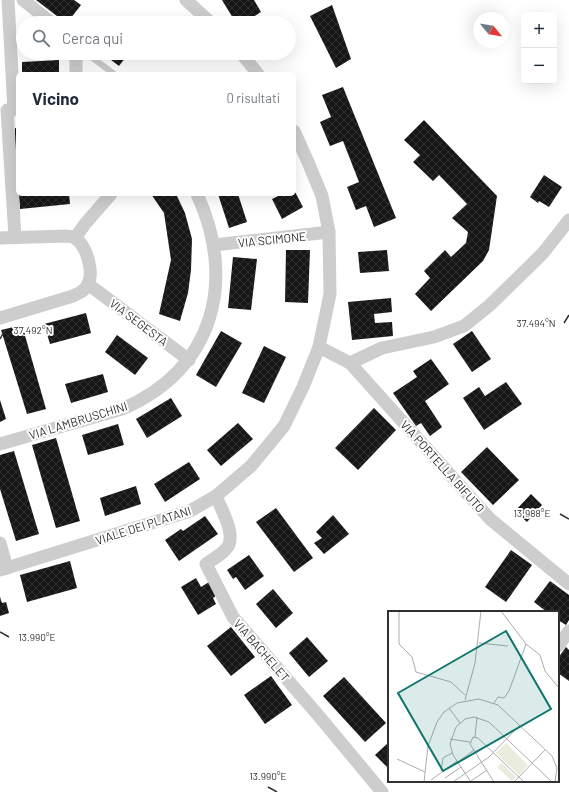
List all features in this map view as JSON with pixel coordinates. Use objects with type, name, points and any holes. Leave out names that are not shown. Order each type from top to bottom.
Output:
[{"type":"street","points":[[8,0],[10,110],[15,237]]},
{"type":"street","points":[[23,0],[43,16]]},
{"type":"street","points":[[186,0],[203,16]]},
{"type":"street","points":[[76,60],[76,72]]},
{"type":"street","points":[[247,60],[256,72]]},
{"type":"street","name":"VIALE DEI PLATANI","points":[[3,569],[190,511],[216,496],[251,466],[284,426],[303,387],[319,347],[330,294],[329,232],[322,196],[296,135]]},
{"type":"street","points":[[75,238],[109,196]]},
{"type":"street","name":"VIA LAMBRUSCHINI","points":[[0,444],[122,409],[138,402],[169,380],[189,360],[200,342],[210,317],[216,282],[214,245],[205,211],[198,196]]},
{"type":"street","points":[[350,362],[382,348],[434,337],[464,326],[490,305],[543,253],[569,220]]},
{"type":"street","name":"VIA SCIMONE","points":[[214,245],[329,232]]},
{"type":"street","points":[[0,238],[66,236],[75,238],[81,244],[88,258],[90,274],[88,284],[82,291],[73,296],[0,318]]},
{"type":"street","name":"VIA SEGESTA","points":[[88,284],[189,360]]},
{"type":"street","name":"VIA PORTELLA BIFUTO","points":[[319,347],[350,362],[490,519],[569,584]]},
{"type":"street","name":"VIA BACHELET","points":[[216,496],[231,538],[227,548],[206,564],[233,617],[382,792]]},
{"type":"street","points":[[0,543],[3,569]]},
{"type":"street","points":[[559,645],[569,631]]},
{"type":"lane","points":[[95,60],[111,72]]},
{"type":"building","points":[[36,0],[74,0],[81,5],[72,16],[57,16]]},
{"type":"building","points":[[222,0],[254,0],[261,12],[255,16],[232,16]]},
{"type":"building","points":[[332,5],[351,59],[336,68],[310,16]]},
{"type":"building","points":[[59,60],[59,72],[22,72],[22,62]]},
{"type":"building","points":[[111,60],[124,60],[119,66]]},
{"type":"building","points":[[343,87],[396,218],[374,227],[366,206],[356,210],[347,187],[359,182],[343,141],[330,146],[320,122],[331,117],[322,95]]},
{"type":"building","points":[[424,120],[497,196],[489,250],[483,261],[431,311],[415,294],[430,278],[424,271],[445,250],[451,257],[466,243],[468,232],[452,218],[467,204],[439,175],[433,181],[413,162],[420,155],[404,140]]},
{"type":"building","points":[[15,128],[16,128],[16,149]]},
{"type":"building","points":[[544,175],[562,187],[549,207],[539,201],[538,203],[530,197]]},
{"type":"building","points":[[296,194],[303,207],[282,219],[272,199],[278,196],[296,196]]},
{"type":"building","points":[[19,196],[69,196],[70,204],[20,209]]},
{"type":"building","points":[[152,196],[177,196],[185,213],[192,239],[191,270],[188,293],[180,321],[159,314],[171,260],[164,213]]},
{"type":"building","points":[[219,196],[239,196],[247,222],[229,228]]},
{"type":"building","points":[[286,250],[310,250],[308,303],[285,302]]},
{"type":"building","points":[[387,250],[389,271],[360,273],[358,252]]},
{"type":"building","points":[[233,257],[257,259],[251,310],[228,308]]},
{"type":"building","points":[[391,298],[392,312],[374,314],[375,323],[392,322],[393,336],[352,340],[348,302]]},
{"type":"building","points":[[86,313],[91,333],[50,344],[44,324]]},
{"type":"building","points":[[22,325],[46,409],[27,414],[1,330]]},
{"type":"building","points":[[221,331],[242,343],[216,387],[196,375]]},
{"type":"building","points":[[472,331],[491,359],[472,372],[453,344]]},
{"type":"building","points":[[117,335],[148,358],[135,375],[105,352]]},
{"type":"building","points":[[264,346],[286,357],[264,403],[242,393]]},
{"type":"building","points":[[431,359],[449,384],[425,401],[442,427],[430,436],[421,423],[416,426],[393,393],[417,377],[413,371]]},
{"type":"building","points":[[103,374],[108,392],[71,403],[65,384]]},
{"type":"building","points":[[506,382],[522,404],[484,430],[463,398],[479,387],[485,396]]},
{"type":"building","points":[[171,398],[182,416],[147,438],[136,419]]},
{"type":"building","points":[[0,400],[6,419],[0,422]]},
{"type":"building","points":[[374,408],[396,430],[358,470],[335,448]]},
{"type":"building","points":[[238,423],[253,439],[221,466],[207,450]]},
{"type":"building","points":[[118,424],[124,445],[88,455],[82,435]]},
{"type":"building","points":[[56,438],[80,521],[56,528],[32,445]]},
{"type":"building","points":[[487,447],[519,480],[493,505],[461,472]]},
{"type":"building","points":[[14,451],[39,534],[16,541],[0,489],[0,455]]},
{"type":"building","points":[[189,462],[200,479],[165,502],[154,484]]},
{"type":"building","points":[[136,486],[141,504],[105,516],[100,498]]},
{"type":"building","points":[[531,494],[542,505],[527,522],[515,511]]},
{"type":"building","points":[[276,508],[313,558],[294,572],[256,522]]},
{"type":"building","points":[[333,515],[349,534],[324,554],[314,543],[322,538],[316,532]]},
{"type":"building","points":[[205,516],[218,534],[179,561],[165,540],[181,529],[183,531]]},
{"type":"building","points":[[511,550],[532,565],[506,602],[485,587]]},
{"type":"building","points":[[249,555],[264,576],[245,590],[236,577],[233,579],[227,570]]},
{"type":"building","points":[[70,561],[77,588],[27,602],[20,575]]},
{"type":"building","points":[[196,578],[201,587],[209,582],[217,595],[213,598],[216,604],[198,615],[181,587]]},
{"type":"building","points":[[550,581],[569,595],[569,620],[566,625],[559,621],[559,611],[546,611],[534,602]]},
{"type":"building","points":[[273,589],[293,613],[276,628],[256,604]]},
{"type":"building","points":[[0,597],[2,603],[6,602],[9,613],[0,616]]},
{"type":"building","points":[[231,627],[255,657],[231,676],[207,646]]},
{"type":"building","points":[[307,637],[328,661],[309,677],[289,653]]},
{"type":"building","points":[[566,647],[569,650],[569,681],[559,674],[559,657]]},
{"type":"building","points":[[271,676],[292,705],[265,724],[244,695]]},
{"type":"building","points":[[344,677],[386,723],[365,742],[323,696]]},
{"type":"building","points":[[388,743],[388,768],[375,755]]}]
